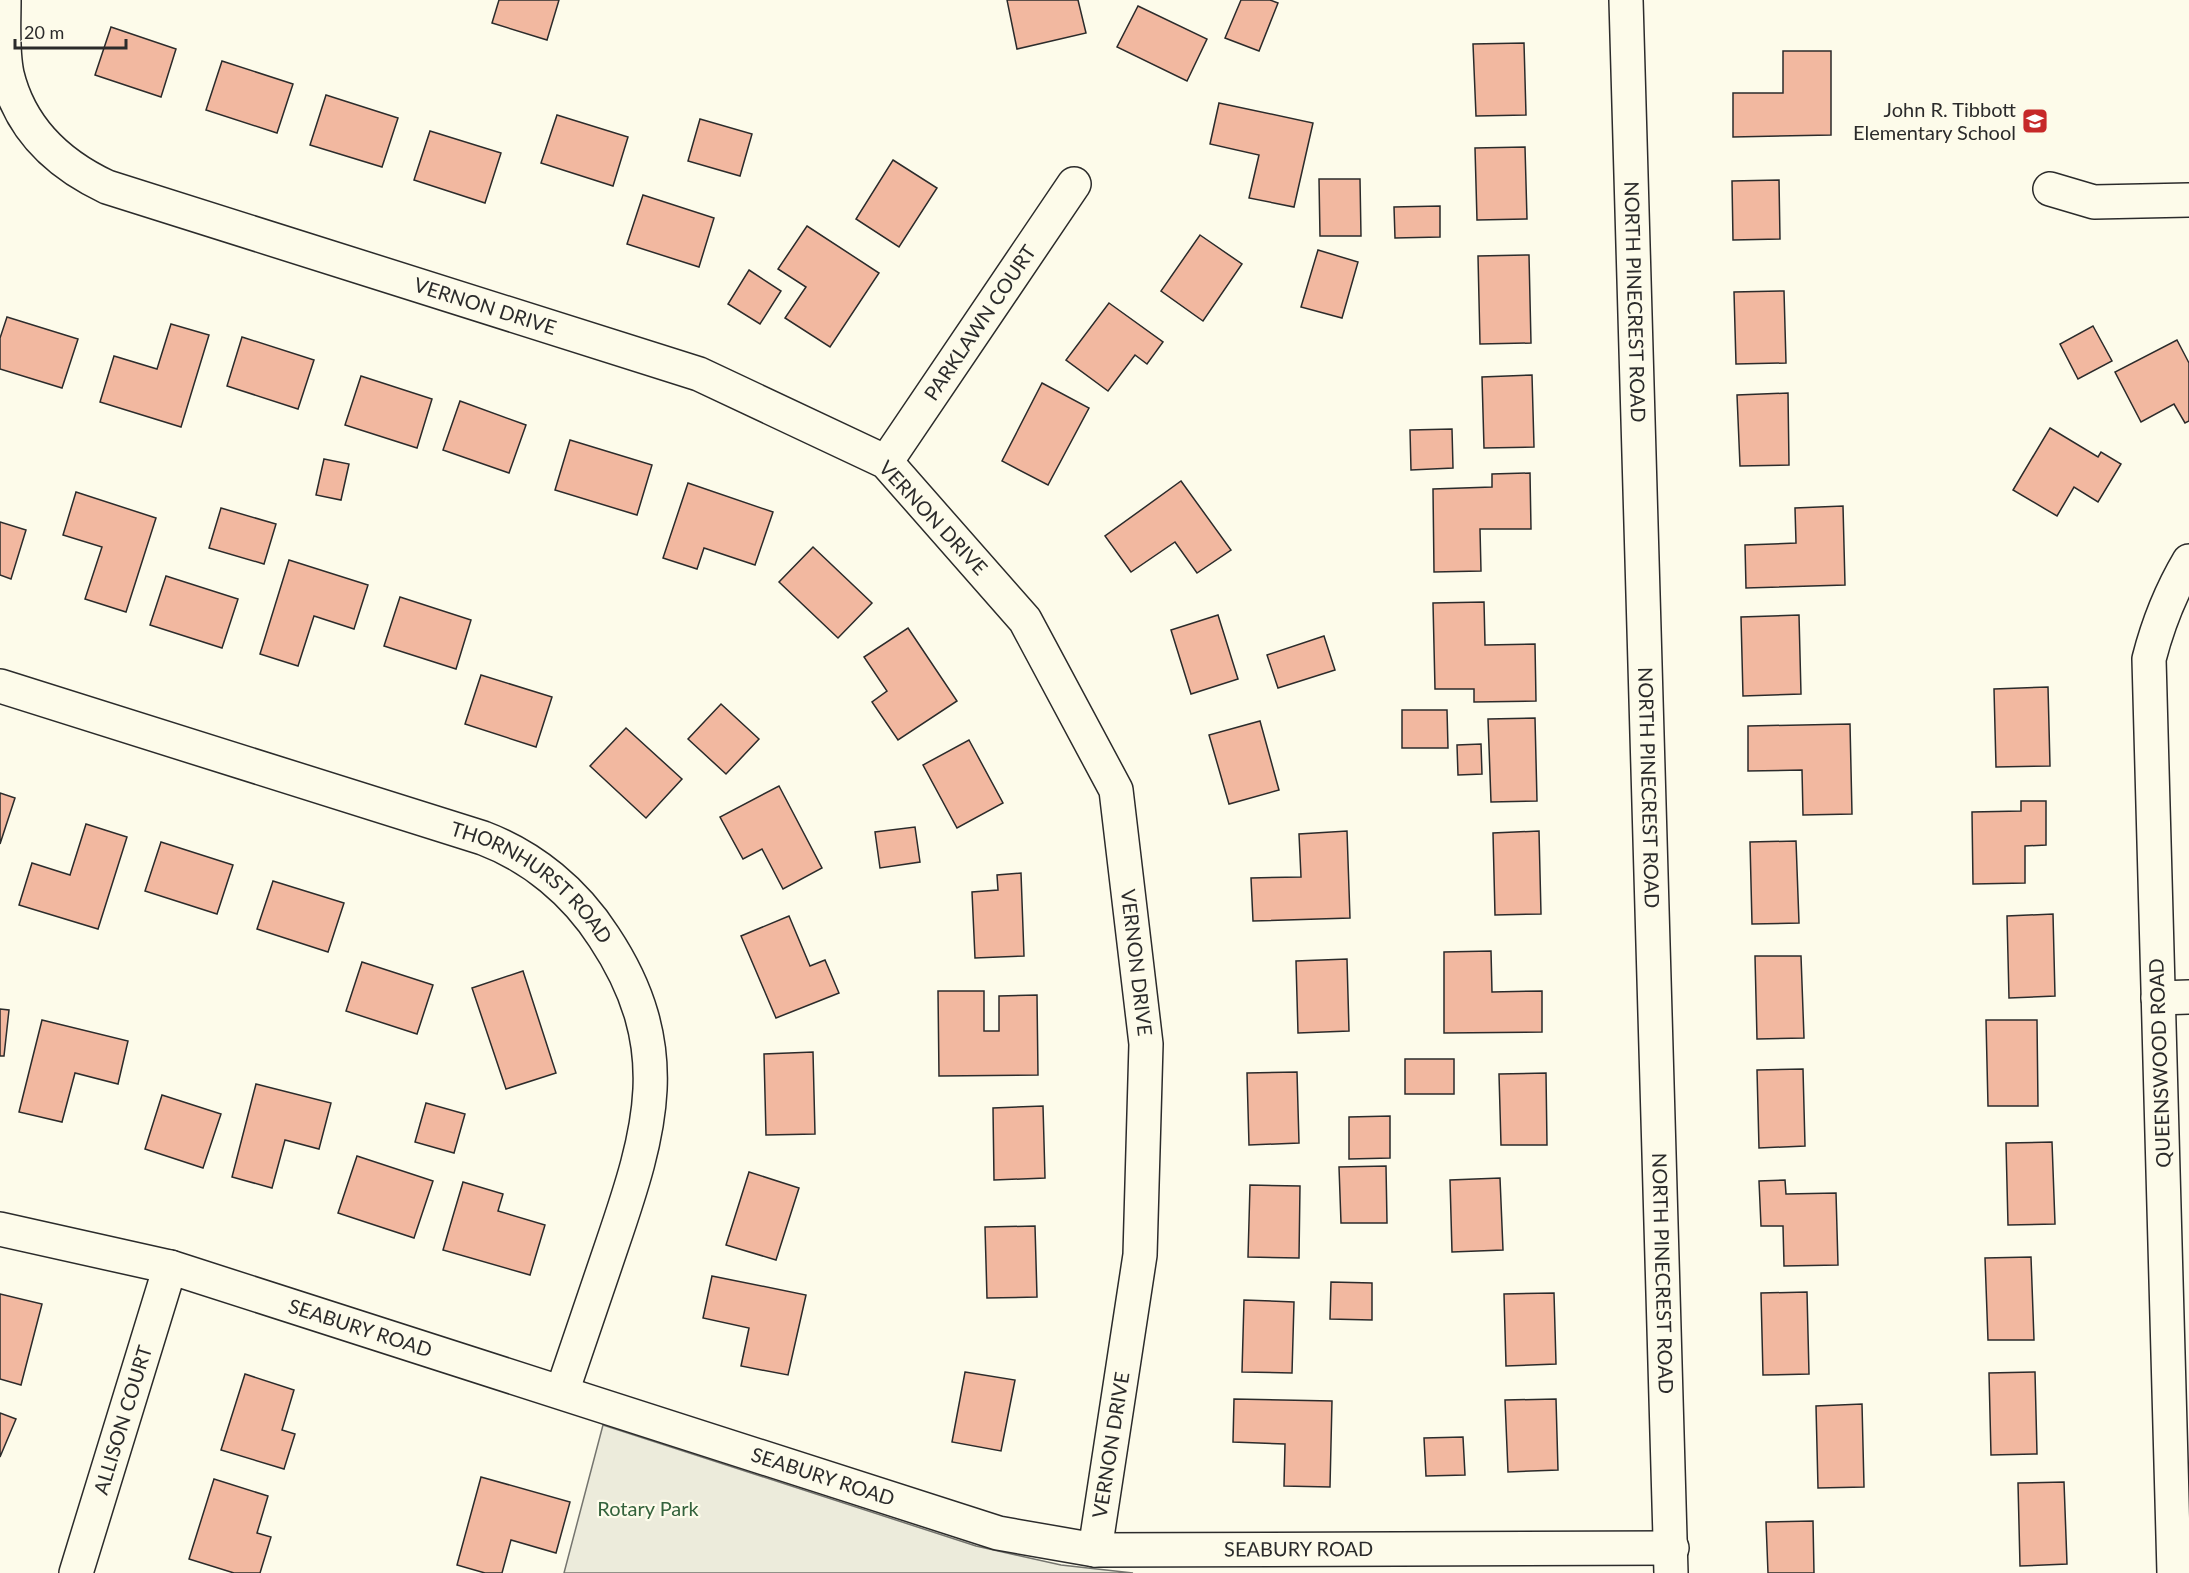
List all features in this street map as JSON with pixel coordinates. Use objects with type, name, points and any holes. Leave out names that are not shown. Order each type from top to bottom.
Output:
[{"type":"street","name":"VERNON DRIVE","points":[[3,0],[7,73],[21,111],[35,135],[53,153],[87,178],[107,187],[699,374],[886,462],[1025,620],[1116,790],[1146,1044],[1140,1255],[1095,1550]]},
{"type":"street","name":"NORTH PINECREST ROAD","points":[[1626,0],[1672,1561]]},
{"type":"street","name":"PARKLAWN COURT","points":[[886,462],[1074,184]]},
{"type":"street","points":[[2050,189],[2094,202],[2189,200]]},
{"type":"street","name":"QUEENSWOOD ROAD","points":[[2174,1573],[2181,1518],[2173,997],[2149,659],[2158,623],[2189,561]]},
{"type":"street","name":"THORNHURST ROAD","points":[[0,686],[492,841],[525,857],[545,871],[596,924],[628,979],[642,1017],[650,1064],[649,1113],[639,1166],[562,1392]]},
{"type":"street","name":"SEABURY ROAD","points":[[0,1229],[170,1267],[998,1533],[1095,1550],[1672,1561]]},
{"type":"street","name":"ALLISON COURT","points":[[76,1573],[170,1267]]},
{"type":"green space","name":"Rotary Park","points":[[603,1425],[976,1546],[1061,1565],[1133,1573],[564,1573]]},
{"type":"building","points":[[499,0],[559,0],[547,40],[492,23]]},
{"type":"building","points":[[1007,0],[1078,0],[1086,33],[1017,49]]},
{"type":"building","points":[[1241,0],[1270,0],[1278,3],[1259,51],[1225,38]]},
{"type":"building","points":[[1138,6],[1207,39],[1187,81],[1117,47]]},
{"type":"building","points":[[111,27],[176,49],[161,97],[95,75]]},
{"type":"building","points":[[1524,43],[1526,115],[1476,116],[1473,44]]},
{"type":"building","points":[[1783,51],[1831,51],[1831,135],[1733,137],[1733,93],[1783,93]]},
{"type":"building","points":[[222,61],[293,84],[277,133],[206,110]]},
{"type":"building","points":[[326,95],[398,118],[382,167],[310,145]]},
{"type":"building","points":[[1219,103],[1313,123],[1294,207],[1249,198],[1259,155],[1210,144]]},
{"type":"building","points":[[557,115],[628,137],[613,186],[541,163]]},
{"type":"building","points":[[700,119],[752,134],[740,176],[688,161]]},
{"type":"building","points":[[430,131],[501,153],[485,203],[414,180]]},
{"type":"building","points":[[1525,147],[1527,219],[1477,220],[1475,148]]},
{"type":"building","points":[[893,160],[937,188],[899,247],[856,219]]},
{"type":"building","points":[[1319,179],[1360,179],[1361,236],[1320,236]]},
{"type":"building","points":[[1779,180],[1780,239],[1733,240],[1732,181]]},
{"type":"building","points":[[643,195],[714,218],[699,267],[627,244]]},
{"type":"building","points":[[1440,206],[1440,237],[1395,238],[1394,207]]},
{"type":"building","points":[[807,226],[879,273],[830,347],[785,318],[806,287],[778,269]]},
{"type":"building","points":[[1200,235],[1242,264],[1203,321],[1161,291]]},
{"type":"building","points":[[1318,250],[1358,262],[1342,318],[1301,307]]},
{"type":"building","points":[[1529,255],[1531,343],[1480,344],[1478,256]]},
{"type":"building","points":[[749,270],[781,291],[760,324],[728,304]]},
{"type":"building","points":[[1784,291],[1786,363],[1736,364],[1734,292]]},
{"type":"building","points":[[1109,303],[1163,342],[1147,364],[1135,355],[1108,391],[1066,360]]},
{"type":"building","points":[[7,317],[78,339],[62,388],[0,369],[0,338]]},
{"type":"building","points":[[171,324],[209,335],[181,427],[100,402],[114,356],[157,369]]},
{"type":"building","points":[[2093,326],[2112,361],[2078,379],[2060,344]]},
{"type":"building","points":[[242,337],[314,360],[298,409],[227,386]]},
{"type":"building","points":[[2177,340],[2189,363],[2189,421],[2185,423],[2174,404],[2141,422],[2115,372]]},
{"type":"building","points":[[1532,375],[1534,447],[1484,448],[1482,377]]},
{"type":"building","points":[[361,376],[432,399],[417,448],[345,425]]},
{"type":"building","points":[[1042,383],[1089,408],[1048,485],[1002,461]]},
{"type":"building","points":[[1788,393],[1789,465],[1740,466],[1737,395]]},
{"type":"building","points":[[460,401],[526,425],[509,473],[443,450]]},
{"type":"building","points":[[2050,428],[2098,457],[2101,452],[2121,464],[2098,502],[2074,487],[2057,516],[2013,490]]},
{"type":"building","points":[[1452,429],[1453,468],[1411,470],[1410,430]]},
{"type":"building","points":[[570,440],[652,465],[637,515],[555,490]]},
{"type":"building","points":[[324,459],[349,464],[341,500],[316,495]]},
{"type":"building","points":[[1530,473],[1531,529],[1480,529],[1481,571],[1434,572],[1433,489],[1492,487],[1492,474]]},
{"type":"building","points":[[1181,481],[1231,550],[1197,573],[1175,542],[1131,572],[1105,536]]},
{"type":"building","points":[[688,483],[773,512],[755,565],[704,548],[697,569],[663,558]]},
{"type":"building","points":[[76,492],[156,518],[126,612],[85,599],[102,547],[63,535]]},
{"type":"building","points":[[1843,506],[1845,585],[1746,588],[1745,545],[1796,543],[1795,508]]},
{"type":"building","points":[[221,508],[276,524],[264,564],[209,548]]},
{"type":"building","points":[[0,522],[26,530],[11,579],[0,575]]},
{"type":"building","points":[[813,547],[872,603],[838,638],[779,582]]},
{"type":"building","points":[[289,560],[368,585],[354,629],[314,616],[298,666],[260,654]]},
{"type":"building","points":[[166,576],[238,599],[222,648],[150,625]]},
{"type":"building","points":[[400,597],[471,620],[456,669],[384,646]]},
{"type":"building","points":[[1484,602],[1485,645],[1535,644],[1536,701],[1474,702],[1474,689],[1435,689],[1433,603]]},
{"type":"building","points":[[1218,615],[1238,679],[1191,694],[1171,630]]},
{"type":"building","points":[[1799,615],[1801,694],[1743,696],[1741,617]]},
{"type":"building","points":[[908,628],[957,701],[898,740],[872,702],[887,691],[864,657]]},
{"type":"building","points":[[1324,636],[1335,670],[1278,688],[1267,655]]},
{"type":"building","points":[[481,675],[552,697],[536,747],[465,724]]},
{"type":"building","points":[[2048,687],[2050,766],[1996,767],[1994,689]]},
{"type":"building","points":[[721,704],[759,739],[726,774],[688,739]]},
{"type":"building","points":[[1402,710],[1447,710],[1448,748],[1402,748]]},
{"type":"building","points":[[1535,718],[1537,801],[1491,802],[1488,719]]},
{"type":"building","points":[[1260,721],[1279,790],[1229,804],[1209,735]]},
{"type":"building","points":[[1850,724],[1852,814],[1803,815],[1802,770],[1748,771],[1748,726]]},
{"type":"building","points":[[626,728],[682,779],[646,818],[590,766]]},
{"type":"building","points":[[969,740],[1003,803],[957,828],[923,765]]},
{"type":"building","points":[[1481,744],[1482,774],[1458,775],[1457,745]]},
{"type":"building","points":[[779,786],[822,868],[783,889],[762,849],[743,859],[720,817]]},
{"type":"building","points":[[0,793],[15,798],[0,844]]},
{"type":"building","points":[[2021,801],[2046,801],[2046,845],[2025,846],[2025,883],[1973,884],[1972,812],[2021,811]]},
{"type":"building","points":[[86,824],[127,837],[98,929],[19,905],[32,863],[70,875]]},
{"type":"building","points":[[915,827],[920,862],[880,868],[875,832]]},
{"type":"building","points":[[1347,831],[1350,918],[1253,921],[1251,878],[1301,877],[1299,834]]},
{"type":"building","points":[[1539,831],[1541,914],[1495,915],[1493,833]]},
{"type":"building","points":[[1796,841],[1799,923],[1752,924],[1750,842]]},
{"type":"building","points":[[161,842],[233,865],[217,914],[145,891]]},
{"type":"building","points":[[1021,873],[1024,956],[975,958],[972,892],[998,890],[997,875]]},
{"type":"building","points":[[273,881],[344,903],[328,952],[257,929]]},
{"type":"building","points":[[2053,914],[2055,996],[2009,998],[2007,916]]},
{"type":"building","points":[[789,916],[810,966],[825,960],[839,993],[776,1018],[741,936]]},
{"type":"building","points":[[1491,951],[1492,992],[1542,991],[1542,1032],[1444,1033],[1444,952]]},
{"type":"building","points":[[1755,956],[1801,956],[1804,1038],[1757,1039]]},
{"type":"building","points":[[1347,959],[1349,1031],[1298,1033],[1296,961]]},
{"type":"building","points":[[362,962],[433,985],[417,1034],[346,1011]]},
{"type":"building","points":[[523,971],[556,1073],[506,1089],[472,988]]},
{"type":"building","points":[[938,991],[984,991],[984,1031],[999,1031],[999,996],[1037,995],[1038,1075],[939,1076]]},
{"type":"building","points":[[0,1009],[9,1010],[4,1056],[0,1056]]},
{"type":"building","points":[[42,1020],[128,1041],[118,1084],[75,1073],[62,1122],[19,1112]]},
{"type":"building","points":[[1986,1020],[2037,1020],[2038,1106],[1988,1106]]},
{"type":"building","points":[[813,1052],[815,1134],[766,1135],[764,1054]]},
{"type":"building","points":[[1405,1059],[1454,1059],[1454,1094],[1405,1094]]},
{"type":"building","points":[[1803,1069],[1805,1146],[1759,1148],[1757,1070]]},
{"type":"building","points":[[1297,1072],[1299,1143],[1249,1145],[1247,1073]]},
{"type":"building","points":[[1546,1073],[1547,1145],[1501,1145],[1499,1074]]},
{"type":"building","points":[[256,1084],[331,1103],[319,1149],[285,1140],[272,1188],[232,1177]]},
{"type":"building","points":[[162,1095],[221,1114],[203,1168],[145,1149]]},
{"type":"building","points":[[426,1103],[465,1114],[454,1153],[415,1142]]},
{"type":"building","points":[[1043,1106],[1045,1178],[994,1180],[993,1108]]},
{"type":"building","points":[[1390,1116],[1390,1158],[1349,1159],[1349,1117]]},
{"type":"building","points":[[2052,1142],[2055,1224],[2008,1225],[2006,1143]]},
{"type":"building","points":[[357,1156],[433,1181],[414,1238],[338,1213]]},
{"type":"building","points":[[1386,1166],[1387,1223],[1341,1223],[1339,1167]]},
{"type":"building","points":[[749,1172],[799,1188],[776,1260],[726,1245]]},
{"type":"building","points":[[1500,1178],[1503,1250],[1452,1252],[1450,1180]]},
{"type":"building","points":[[1785,1180],[1786,1194],[1836,1193],[1838,1265],[1784,1266],[1783,1226],[1761,1226],[1759,1181]]},
{"type":"building","points":[[463,1182],[503,1194],[498,1211],[545,1225],[530,1275],[443,1250]]},
{"type":"building","points":[[1250,1185],[1300,1186],[1299,1258],[1248,1257]]},
{"type":"building","points":[[1035,1226],[1037,1297],[987,1298],[985,1227]]},
{"type":"building","points":[[2031,1257],[2034,1340],[1988,1340],[1985,1258]]},
{"type":"building","points":[[712,1276],[806,1295],[788,1375],[741,1366],[749,1328],[703,1318]]},
{"type":"building","points":[[1331,1282],[1372,1283],[1372,1320],[1330,1319]]},
{"type":"building","points":[[1807,1292],[1809,1374],[1763,1375],[1761,1293]]},
{"type":"building","points":[[1554,1293],[1556,1364],[1506,1366],[1504,1294]]},
{"type":"building","points":[[0,1294],[42,1304],[21,1385],[0,1379]]},
{"type":"building","points":[[1244,1300],[1294,1302],[1292,1373],[1242,1372]]},
{"type":"building","points":[[965,1372],[1015,1380],[1001,1451],[952,1442]]},
{"type":"building","points":[[2035,1372],[2037,1454],[1991,1455],[1989,1373]]},
{"type":"building","points":[[245,1374],[294,1390],[282,1430],[295,1434],[284,1469],[221,1450]]},
{"type":"building","points":[[1234,1399],[1332,1401],[1330,1487],[1284,1486],[1285,1444],[1233,1442]]},
{"type":"building","points":[[1556,1399],[1558,1470],[1508,1472],[1505,1400]]},
{"type":"building","points":[[1862,1404],[1864,1487],[1818,1488],[1816,1406]]},
{"type":"building","points":[[0,1413],[16,1419],[0,1457]]},
{"type":"building","points":[[1463,1437],[1465,1475],[1426,1476],[1424,1438]]},
{"type":"building","points":[[481,1477],[570,1502],[556,1553],[511,1540],[502,1573],[485,1573],[457,1565]]},
{"type":"building","points":[[214,1479],[268,1496],[257,1533],[271,1537],[260,1573],[234,1573],[189,1559]]},
{"type":"building","points":[[2064,1482],[2067,1564],[2020,1566],[2018,1483]]},
{"type":"building","points":[[1813,1521],[1814,1573],[1768,1573],[1766,1522]]},
{"type":"place","name":"John R. Tibbott Elementary School","points":[[2035,121]]}]
